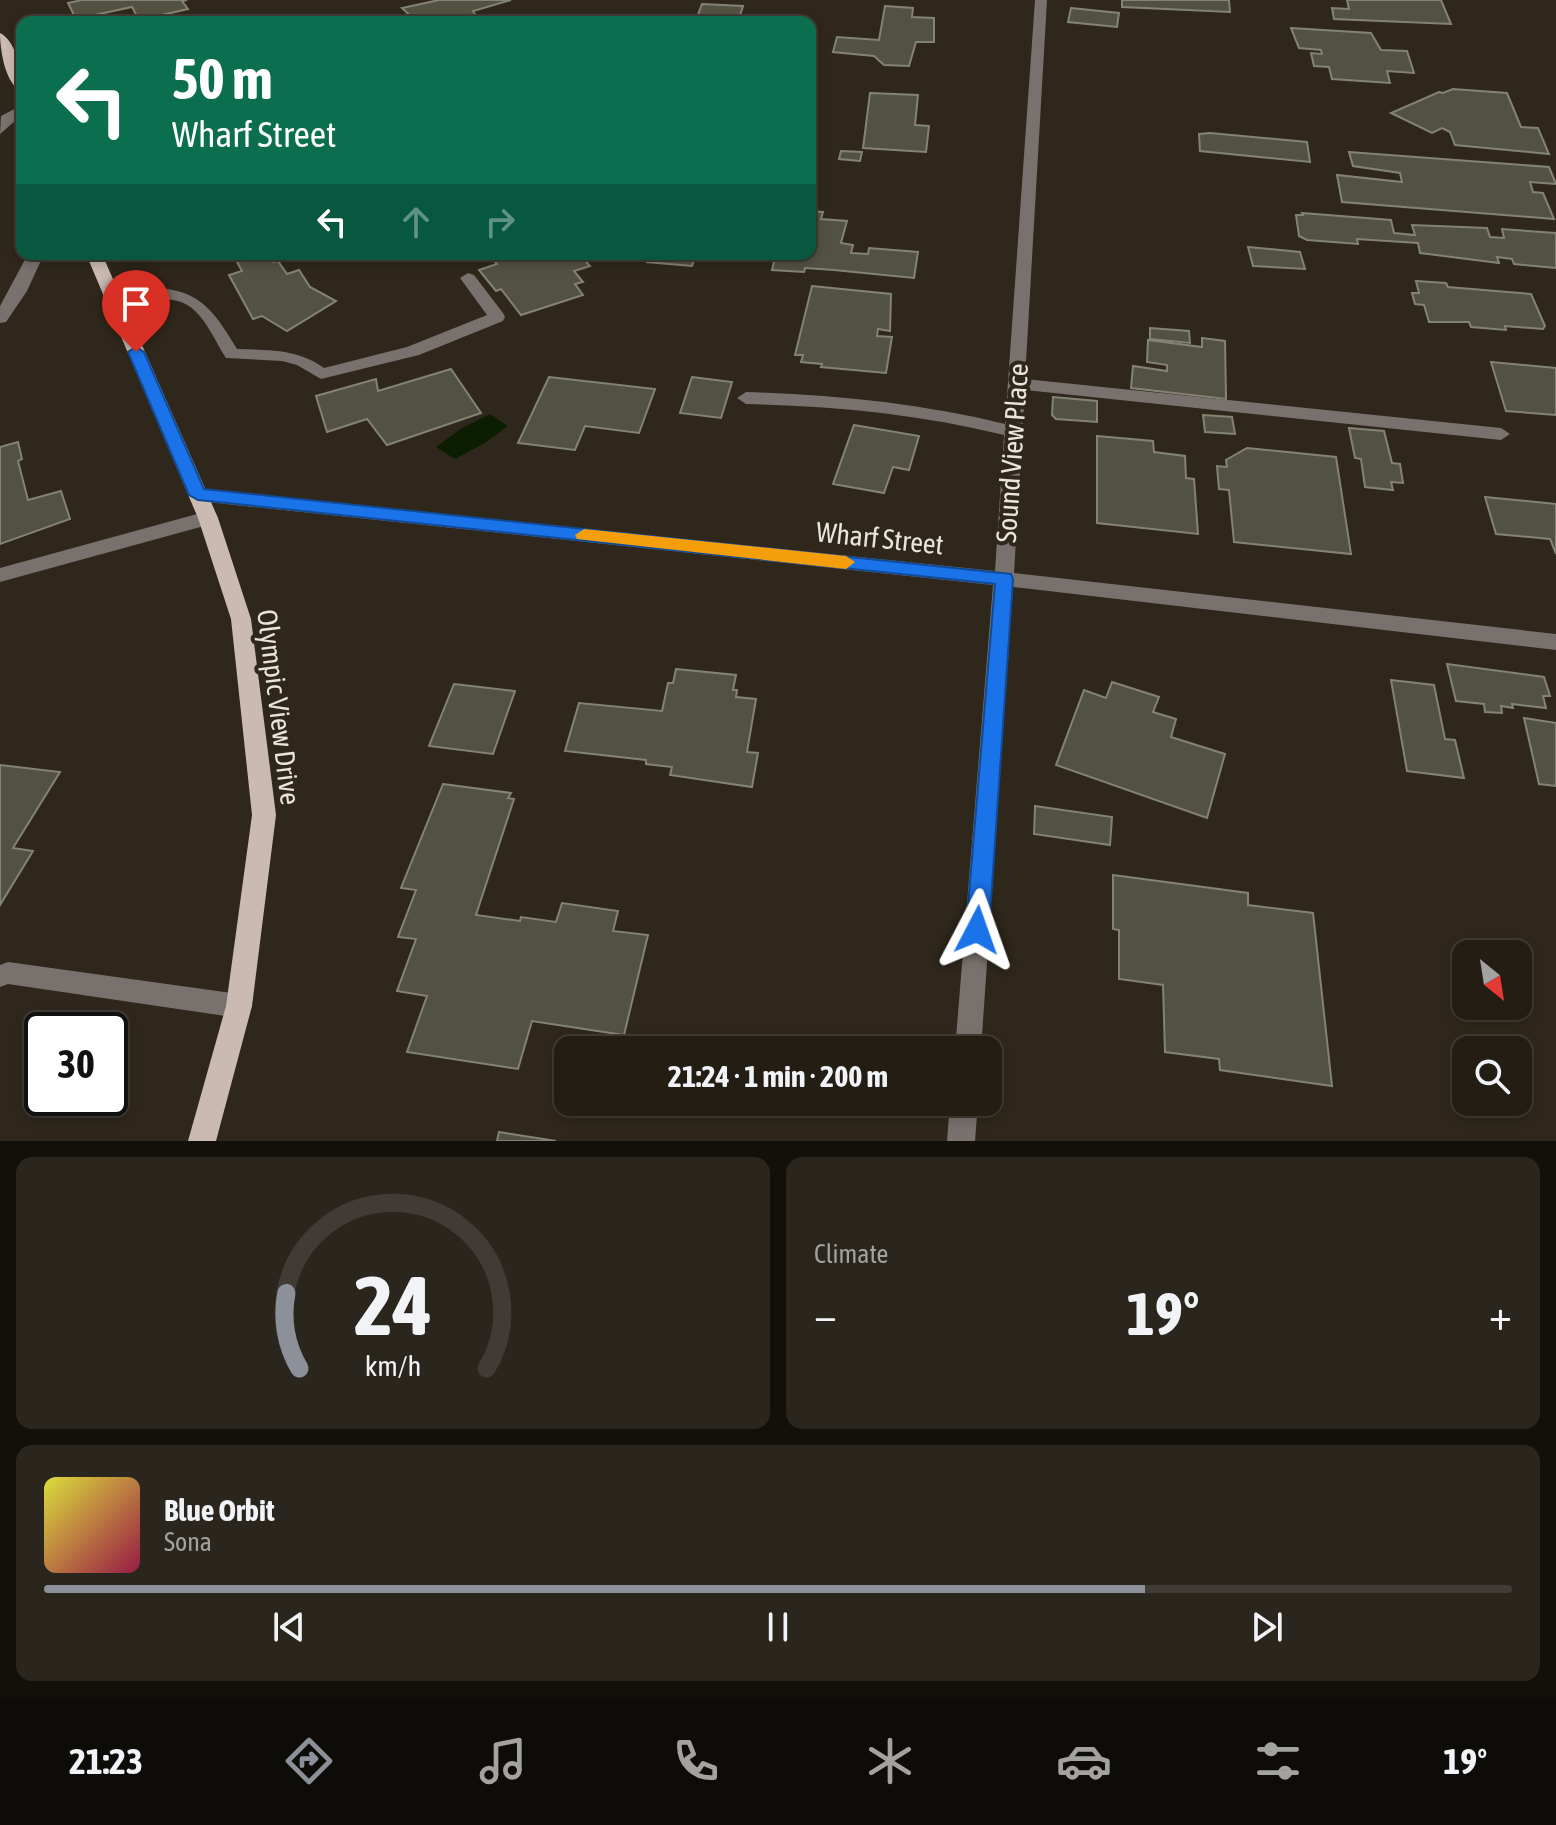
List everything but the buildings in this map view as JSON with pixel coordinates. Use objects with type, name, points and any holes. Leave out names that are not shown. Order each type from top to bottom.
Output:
[{"type":"main road","points":[[0,37],[16,74]]},
{"type":"main road","name":"Olympic View Drive","points":[[97,260],[208,518],[241,619],[264,815],[239,1006],[202,1141]]},
{"type":"street","name":"Sound View Place","points":[[969,1036],[1004,579],[1041,0]]},
{"type":"street","points":[[0,130],[6,119],[16,113]]},
{"type":"street","points":[[0,318],[19,291],[33,260]]},
{"type":"street","points":[[111,294],[151,292],[184,298],[204,310],[232,354],[282,356],[303,361],[321,374],[413,351],[497,317],[468,278]]},
{"type":"street","points":[[1017,384],[1501,434]]},
{"type":"street","points":[[746,398],[828,400],[962,418],[1014,432]]},
{"type":"street","name":"Wharf Street","points":[[198,495],[1004,579],[1556,642]]},
{"type":"street","points":[[0,575],[208,518]]},
{"type":"street","points":[[0,976],[8,973],[239,1006]]},
{"type":"street","points":[[961,1141],[963,1116]]},
{"type":"shaded area","points":[[490,414],[508,426],[485,443],[455,459],[436,447],[462,428]]},
{"type":"slow traffic","points":[[584,535],[846,562]]},
{"type":"route","points":[[136,352],[198,495],[1004,579],[977,930]]}]
